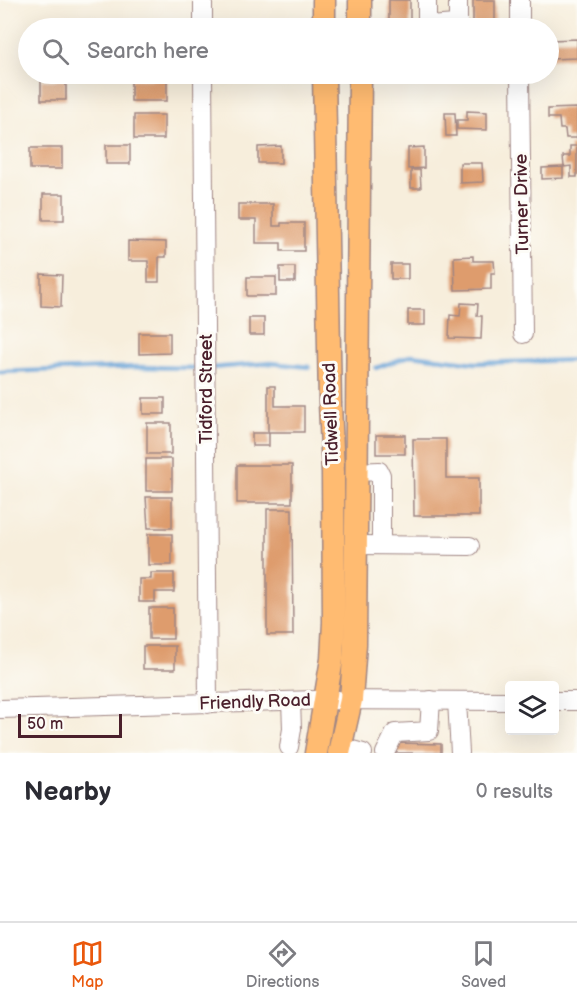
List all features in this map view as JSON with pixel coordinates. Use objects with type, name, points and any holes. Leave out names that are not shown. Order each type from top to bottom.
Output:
[{"type":"main road","points":[[324,0],[324,18]]},
{"type":"main road","points":[[360,0],[360,18]]},
{"type":"main road","name":"Tidwell Road","points":[[316,753],[333,659],[334,622],[324,84]]},
{"type":"main road","name":"Tidwell Road","points":[[340,750],[351,700],[355,644],[360,84]]},
{"type":"main road","points":[[333,473],[356,472]]},
{"type":"street","points":[[203,0],[203,18]]},
{"type":"street","points":[[427,18],[428,0]]},
{"type":"street","points":[[458,0],[458,18]]},
{"type":"street","points":[[520,0],[520,18]]},
{"type":"street","name":"Tidford Street","points":[[203,84],[208,704]]},
{"type":"street","name":"Turner Drive","points":[[520,84],[523,334]]},
{"type":"street","points":[[356,472],[379,471],[381,474],[381,545]]},
{"type":"street","points":[[356,545],[470,546]]},
{"type":"street","name":"Friendly Road","points":[[0,708],[326,700],[505,701]]},
{"type":"street","points":[[385,753],[394,733],[429,730],[431,700]]},
{"type":"street","points":[[289,747],[291,701]]},
{"type":"street","points":[[457,701],[460,753]]},
{"type":"street","points":[[559,701],[577,701]]},
{"type":"street","points":[[340,750],[363,753]]},
{"type":"building","points":[[389,0],[410,0],[410,18],[389,18]]},
{"type":"building","points":[[473,0],[495,0],[495,18],[473,18]]},
{"type":"building","points":[[577,39],[577,58],[559,59],[559,40]]},
{"type":"building","points":[[41,84],[66,84],[66,100],[41,100]]},
{"type":"building","points":[[131,84],[167,84],[167,101],[131,101]]},
{"type":"building","points":[[577,108],[577,138],[566,138],[565,129],[560,129],[559,118],[548,118],[548,109]]},
{"type":"building","points":[[467,111],[487,112],[487,130],[457,129],[457,120],[467,120]]},
{"type":"building","points":[[445,113],[455,113],[456,136],[446,136]]},
{"type":"building","points":[[134,115],[164,115],[164,139],[134,139]]},
{"type":"building","points":[[106,145],[130,145],[130,164],[106,164]]},
{"type":"building","points":[[281,146],[281,163],[258,163],[258,147]]},
{"type":"building","points":[[570,146],[577,146],[577,177],[571,177],[571,166],[564,167],[563,156],[570,156]]},
{"type":"building","points":[[424,147],[424,168],[408,169],[408,148]]},
{"type":"building","points":[[30,148],[62,148],[62,169],[30,169]]},
{"type":"building","points":[[460,163],[482,163],[483,182],[460,183]]},
{"type":"building","points":[[563,167],[563,178],[542,179],[542,168]]},
{"type":"building","points":[[411,170],[420,170],[421,188],[411,188]]},
{"type":"building","points":[[43,194],[64,194],[64,220],[43,220]]},
{"type":"building","points":[[238,204],[273,204],[273,226],[281,226],[281,223],[304,223],[304,251],[281,251],[281,243],[256,243],[256,220],[238,220]]},
{"type":"building","points":[[128,241],[166,242],[166,257],[159,257],[159,282],[148,282],[148,261],[128,261]]},
{"type":"building","points":[[473,256],[473,261],[494,261],[495,273],[491,273],[491,289],[455,290],[454,257]]},
{"type":"building","points":[[391,264],[408,264],[408,279],[391,279]]},
{"type":"building","points":[[280,267],[295,267],[295,282],[280,282]]},
{"type":"building","points":[[41,274],[62,275],[61,307],[41,306]]},
{"type":"building","points":[[247,277],[276,277],[276,296],[247,296]]},
{"type":"building","points":[[461,303],[478,304],[477,316],[482,316],[481,339],[449,338],[450,315],[460,316]]},
{"type":"building","points":[[408,310],[425,310],[425,325],[408,325]]},
{"type":"building","points":[[249,318],[264,318],[264,335],[249,335]]},
{"type":"building","points":[[139,333],[170,333],[170,353],[139,354]]},
{"type":"building","points":[[268,386],[275,386],[275,406],[304,406],[304,432],[268,432]]},
{"type":"building","points":[[143,398],[165,398],[165,414],[143,414]]},
{"type":"building","points":[[147,423],[171,423],[171,454],[147,454]]},
{"type":"building","points":[[252,433],[269,433],[269,446],[252,446]]},
{"type":"building","points":[[376,435],[405,435],[405,454],[376,454]]},
{"type":"building","points":[[413,439],[446,439],[446,478],[479,478],[479,516],[414,516]]},
{"type":"building","points":[[146,459],[172,459],[172,491],[146,491]]},
{"type":"building","points":[[237,465],[292,465],[292,503],[237,503]]},
{"type":"building","points":[[146,497],[172,497],[172,528],[148,528]]},
{"type":"building","points":[[267,509],[292,509],[293,635],[267,635]]},
{"type":"building","points":[[148,534],[172,534],[172,565],[148,565]]},
{"type":"building","points":[[151,573],[174,573],[174,592],[155,592],[155,602],[139,602],[139,579],[151,579]]},
{"type":"building","points":[[149,608],[173,608],[173,639],[149,639]]},
{"type":"building","points":[[143,646],[175,646],[175,669],[143,669]]},
{"type":"building","points":[[396,743],[441,744],[441,753],[396,753]]},
{"type":"waterway","points":[[376,368],[412,355],[475,363],[577,360]]},
{"type":"waterway","points":[[210,368],[271,363],[309,367]]},
{"type":"waterway","points":[[0,372],[137,367],[201,368]]}]
